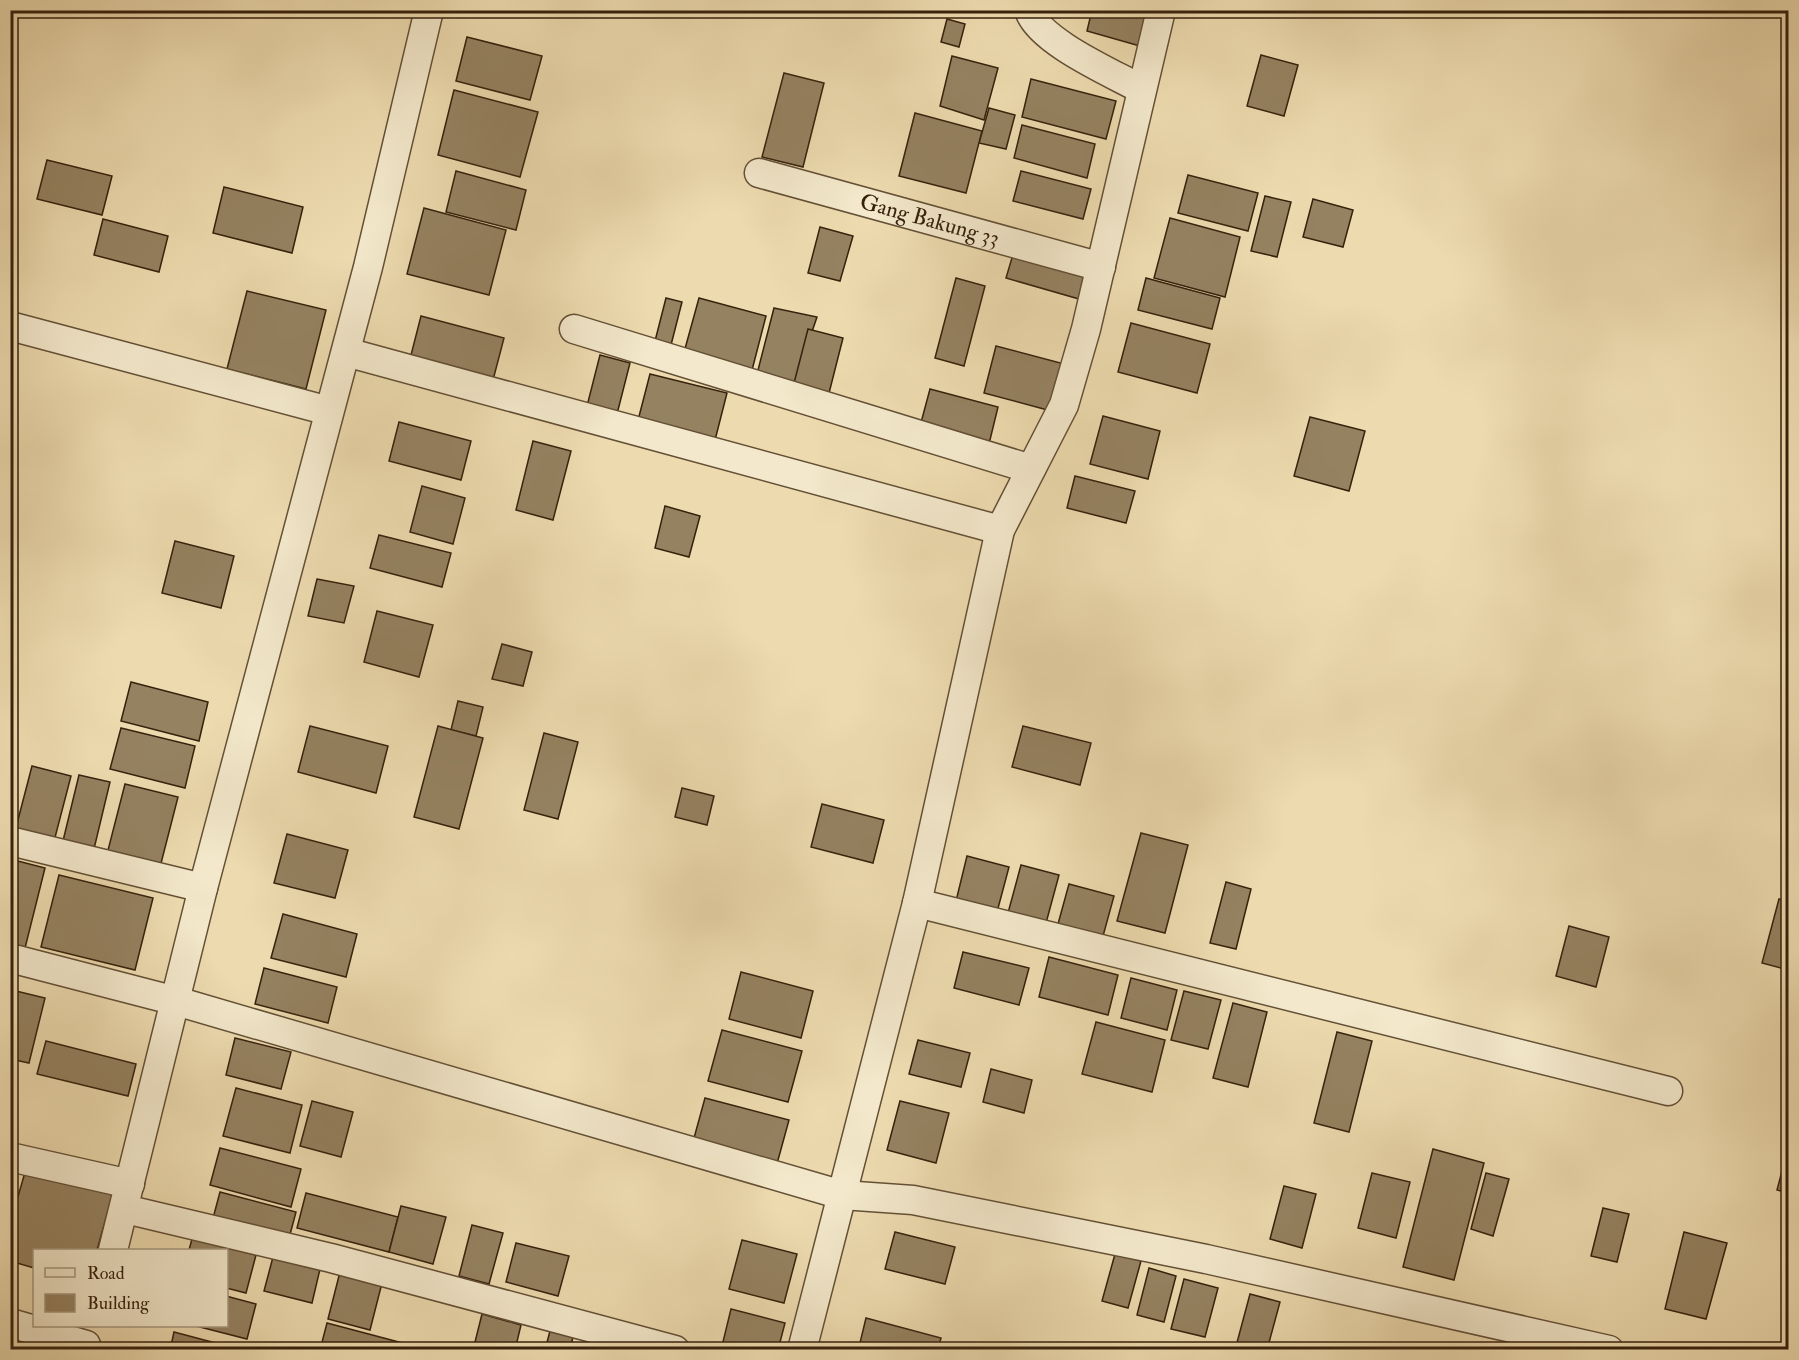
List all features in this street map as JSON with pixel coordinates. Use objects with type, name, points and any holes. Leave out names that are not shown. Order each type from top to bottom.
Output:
[{"type":"street","points":[[114,1249],[203,888],[346,352],[429,10]]},
{"type":"street","points":[[1029,10],[1032,20],[1062,46],[1141,89]]},
{"type":"street","points":[[802,1350],[917,903],[1000,530],[1064,405],[1101,267],[1161,10]]},
{"type":"street","name":"Gang Bakung 33","points":[[759,173],[1101,267]]},
{"type":"street","points":[[10,326],[329,411]]},
{"type":"street","points":[[574,329],[1031,469]]},
{"type":"street","points":[[346,352],[1000,530]]},
{"type":"street","points":[[10,841],[203,888]]},
{"type":"street","points":[[917,903],[1668,1090]]},
{"type":"street","points":[[10,958],[176,1001],[842,1195],[913,1200],[1206,1259],[1609,1350]]},
{"type":"street","points":[[10,1157],[127,1196],[331,1258],[675,1350]]},
{"type":"street","points":[[10,1323],[87,1340]]},
{"type":"building","points":[[1092,10],[1149,10],[1140,46],[1087,31]]},
{"type":"building","points":[[947,19],[965,24],[959,47],[941,42]]},
{"type":"building","points":[[467,37],[542,56],[530,100],[456,81]]},
{"type":"building","points":[[1261,55],[1298,65],[1284,116],[1247,106]]},
{"type":"building","points":[[952,56],[998,68],[984,120],[940,106]]},
{"type":"building","points":[[784,73],[824,83],[803,167],[762,157]]},
{"type":"building","points":[[1031,79],[1116,101],[1106,139],[1022,117]]},
{"type":"building","points":[[454,90],[538,112],[520,177],[438,155]]},
{"type":"building","points":[[989,108],[1015,115],[1006,149],[979,143]]},
{"type":"building","points":[[915,113],[982,131],[966,193],[899,176]]},
{"type":"building","points":[[1022,125],[1095,144],[1087,178],[1014,158]]},
{"type":"building","points":[[47,160],[112,176],[102,215],[37,199]]},
{"type":"building","points":[[456,171],[526,190],[516,230],[446,212]]},
{"type":"building","points":[[1021,171],[1091,189],[1083,219],[1013,201]]},
{"type":"building","points":[[1188,175],[1258,193],[1248,231],[1178,213]]},
{"type":"building","points":[[224,187],[303,207],[292,253],[213,233]]},
{"type":"building","points":[[1265,196],[1291,202],[1277,257],[1251,251]]},
{"type":"building","points":[[1313,199],[1353,210],[1343,247],[1303,237]]},
{"type":"building","points":[[424,208],[506,230],[489,295],[407,274]]},
{"type":"building","points":[[1170,218],[1240,237],[1225,297],[1154,278]]},
{"type":"building","points":[[103,219],[168,236],[159,272],[94,255]]},
{"type":"building","points":[[820,227],[853,236],[840,281],[808,273]]},
{"type":"building","points":[[1014,251],[1094,274],[1086,301],[1006,278]]},
{"type":"building","points":[[956,278],[985,286],[964,366],[935,358]]},
{"type":"building","points":[[1146,278],[1220,298],[1212,329],[1138,310]]},
{"type":"building","points":[[247,291],[326,310],[306,389],[227,369]]},
{"type":"building","points":[[666,298],[682,302],[671,345],[655,341]]},
{"type":"building","points":[[699,298],[766,316],[751,374],[683,356]]},
{"type":"building","points":[[774,308],[817,317],[793,387],[757,374]]},
{"type":"building","points":[[421,316],[504,338],[493,380],[410,359]]},
{"type":"building","points":[[1131,323],[1210,344],[1197,393],[1118,372]]},
{"type":"building","points":[[808,329],[843,338],[828,397],[793,387]]},
{"type":"building","points":[[996,346],[1068,365],[1055,412],[984,393]]},
{"type":"building","points":[[600,355],[630,363],[617,414],[587,406]]},
{"type":"building","points":[[650,374],[727,393],[713,448],[636,428]]},
{"type":"building","points":[[930,389],[998,407],[988,448],[919,430]]},
{"type":"building","points":[[1103,416],[1160,431],[1148,479],[1090,464]]},
{"type":"building","points":[[1310,417],[1365,431],[1349,491],[1294,476]]},
{"type":"building","points":[[399,422],[471,441],[461,480],[389,461]]},
{"type":"building","points":[[533,441],[571,451],[553,520],[516,510]]},
{"type":"building","points":[[1075,476],[1135,491],[1126,523],[1067,508]]},
{"type":"building","points":[[422,486],[465,498],[453,544],[410,532]]},
{"type":"building","points":[[665,506],[700,516],[689,557],[655,548]]},
{"type":"building","points":[[379,535],[451,553],[442,587],[370,568]]},
{"type":"building","points":[[175,541],[234,556],[221,608],[162,593]]},
{"type":"building","points":[[317,579],[354,586],[344,623],[308,616]]},
{"type":"building","points":[[377,611],[433,625],[419,677],[364,662]]},
{"type":"building","points":[[502,644],[532,652],[523,686],[492,679]]},
{"type":"building","points":[[131,682],[208,702],[199,741],[121,721]]},
{"type":"building","points":[[458,701],[483,707],[476,736],[451,730]]},
{"type":"building","points":[[310,726],[388,746],[376,793],[298,772]]},
{"type":"building","points":[[438,726],[483,738],[459,829],[414,817]]},
{"type":"building","points":[[1023,726],[1091,743],[1080,785],[1012,767]]},
{"type":"building","points":[[121,728],[195,746],[185,788],[110,769]]},
{"type":"building","points":[[544,733],[578,742],[558,819],[524,810]]},
{"type":"building","points":[[10,753],[17,755],[10,779]]},
{"type":"building","points":[[32,766],[71,776],[52,849],[13,839]]},
{"type":"building","points":[[79,775],[110,782],[93,853],[62,845]]},
{"type":"building","points":[[125,784],[178,797],[158,875],[105,862]]},
{"type":"building","points":[[682,788],[714,796],[707,825],[675,817]]},
{"type":"building","points":[[822,804],[884,820],[873,863],[811,847]]},
{"type":"building","points":[[1141,833],[1188,845],[1165,933],[1117,921]]},
{"type":"building","points":[[287,834],[348,850],[335,898],[274,883]]},
{"type":"building","points":[[967,856],[1009,867],[997,912],[956,901]]},
{"type":"building","points":[[10,859],[45,868],[24,952],[10,949]]},
{"type":"building","points":[[1021,865],[1059,875],[1046,923],[1008,913]]},
{"type":"building","points":[[59,875],[153,898],[135,970],[41,947]]},
{"type":"building","points":[[1226,882],[1251,889],[1236,949],[1210,943]]},
{"type":"building","points":[[1069,884],[1114,896],[1103,936],[1058,924]]},
{"type":"building","points":[[1779,899],[1788,901],[1788,970],[1762,963]]},
{"type":"building","points":[[283,914],[357,934],[346,977],[271,958]]},
{"type":"building","points":[[1569,926],[1609,937],[1596,987],[1556,976]]},
{"type":"building","points":[[963,952],[1029,968],[1019,1005],[954,988]]},
{"type":"building","points":[[1049,957],[1118,975],[1108,1015],[1039,997]]},
{"type":"building","points":[[264,968],[337,987],[328,1023],[255,1004]]},
{"type":"building","points":[[741,972],[813,991],[801,1038],[729,1019]]},
{"type":"building","points":[[1131,978],[1177,990],[1167,1030],[1121,1018]]},
{"type":"building","points":[[16,991],[45,998],[29,1063],[10,1059],[10,1015]]},
{"type":"building","points":[[1184,991],[1221,1000],[1208,1049],[1171,1040]]},
{"type":"building","points":[[1233,1003],[1267,1012],[1248,1087],[1213,1078]]},
{"type":"building","points":[[1096,1022],[1165,1040],[1152,1092],[1082,1074]]},
{"type":"building","points":[[722,1030],[802,1051],[788,1102],[708,1081]]},
{"type":"building","points":[[1337,1032],[1372,1041],[1349,1132],[1314,1123]]},
{"type":"building","points":[[235,1038],[291,1052],[281,1089],[226,1075]]},
{"type":"building","points":[[918,1040],[970,1053],[961,1087],[909,1074]]},
{"type":"building","points":[[46,1041],[136,1064],[128,1096],[37,1074]]},
{"type":"building","points":[[991,1069],[1032,1080],[1024,1113],[983,1102]]},
{"type":"building","points":[[236,1088],[302,1105],[290,1153],[223,1136]]},
{"type":"building","points":[[705,1098],[789,1120],[775,1171],[691,1149]]},
{"type":"building","points":[[312,1101],[353,1112],[341,1157],[300,1146]]},
{"type":"building","points":[[900,1101],[949,1113],[936,1163],[887,1150]]},
{"type":"building","points":[[220,1148],[301,1169],[291,1207],[210,1185]]},
{"type":"building","points":[[1433,1149],[1484,1163],[1454,1280],[1403,1267]]},
{"type":"building","points":[[1788,1152],[1788,1193],[1777,1190]]},
{"type":"building","points":[[28,1162],[115,1187],[97,1249],[33,1249],[33,1268],[10,1261],[10,1224]]},
{"type":"building","points":[[1372,1173],[1410,1182],[1396,1238],[1358,1228]]},
{"type":"building","points":[[1486,1173],[1509,1179],[1493,1236],[1471,1229]]},
{"type":"building","points":[[1284,1186],[1316,1194],[1302,1248],[1270,1239]]},
{"type":"building","points":[[220,1192],[296,1212],[288,1242],[212,1222]]},
{"type":"building","points":[[306,1193],[398,1217],[389,1252],[297,1228]]},
{"type":"building","points":[[401,1206],[446,1217],[433,1264],[389,1252]]},
{"type":"building","points":[[1603,1208],[1629,1214],[1617,1262],[1591,1256]]},
{"type":"building","points":[[472,1225],[503,1233],[489,1284],[459,1276]]},
{"type":"building","points":[[895,1232],[955,1247],[945,1284],[885,1269]]},
{"type":"building","points":[[1684,1232],[1727,1243],[1706,1319],[1665,1309]]},
{"type":"building","points":[[192,1239],[256,1255],[246,1293],[228,1288],[228,1249],[189,1249]]},
{"type":"building","points":[[742,1240],[797,1254],[784,1303],[729,1289]]},
{"type":"building","points":[[516,1243],[569,1256],[558,1296],[506,1282]]},
{"type":"building","points":[[1115,1254],[1141,1261],[1128,1308],[1102,1301]]},
{"type":"building","points":[[273,1257],[320,1269],[312,1303],[264,1291]]},
{"type":"building","points":[[1149,1268],[1176,1276],[1164,1322],[1137,1315]]},
{"type":"building","points":[[340,1272],[382,1283],[370,1330],[328,1319]]},
{"type":"building","points":[[1184,1279],[1218,1288],[1205,1337],[1171,1329]]},
{"type":"building","points":[[1250,1294],[1280,1302],[1267,1350],[1235,1350]]},
{"type":"building","points":[[228,1297],[256,1304],[247,1339],[200,1327],[228,1327]]},
{"type":"building","points":[[731,1309],[785,1323],[778,1350],[721,1350]]},
{"type":"building","points":[[482,1314],[521,1325],[515,1350],[473,1350]]},
{"type":"building","points":[[866,1318],[941,1338],[938,1350],[868,1350],[859,1347]]},
{"type":"building","points":[[327,1323],[429,1350],[320,1350]]},
{"type":"building","points":[[550,1331],[573,1337],[570,1350],[545,1350]]},
{"type":"building","points":[[174,1332],[242,1350],[170,1350]]}]
